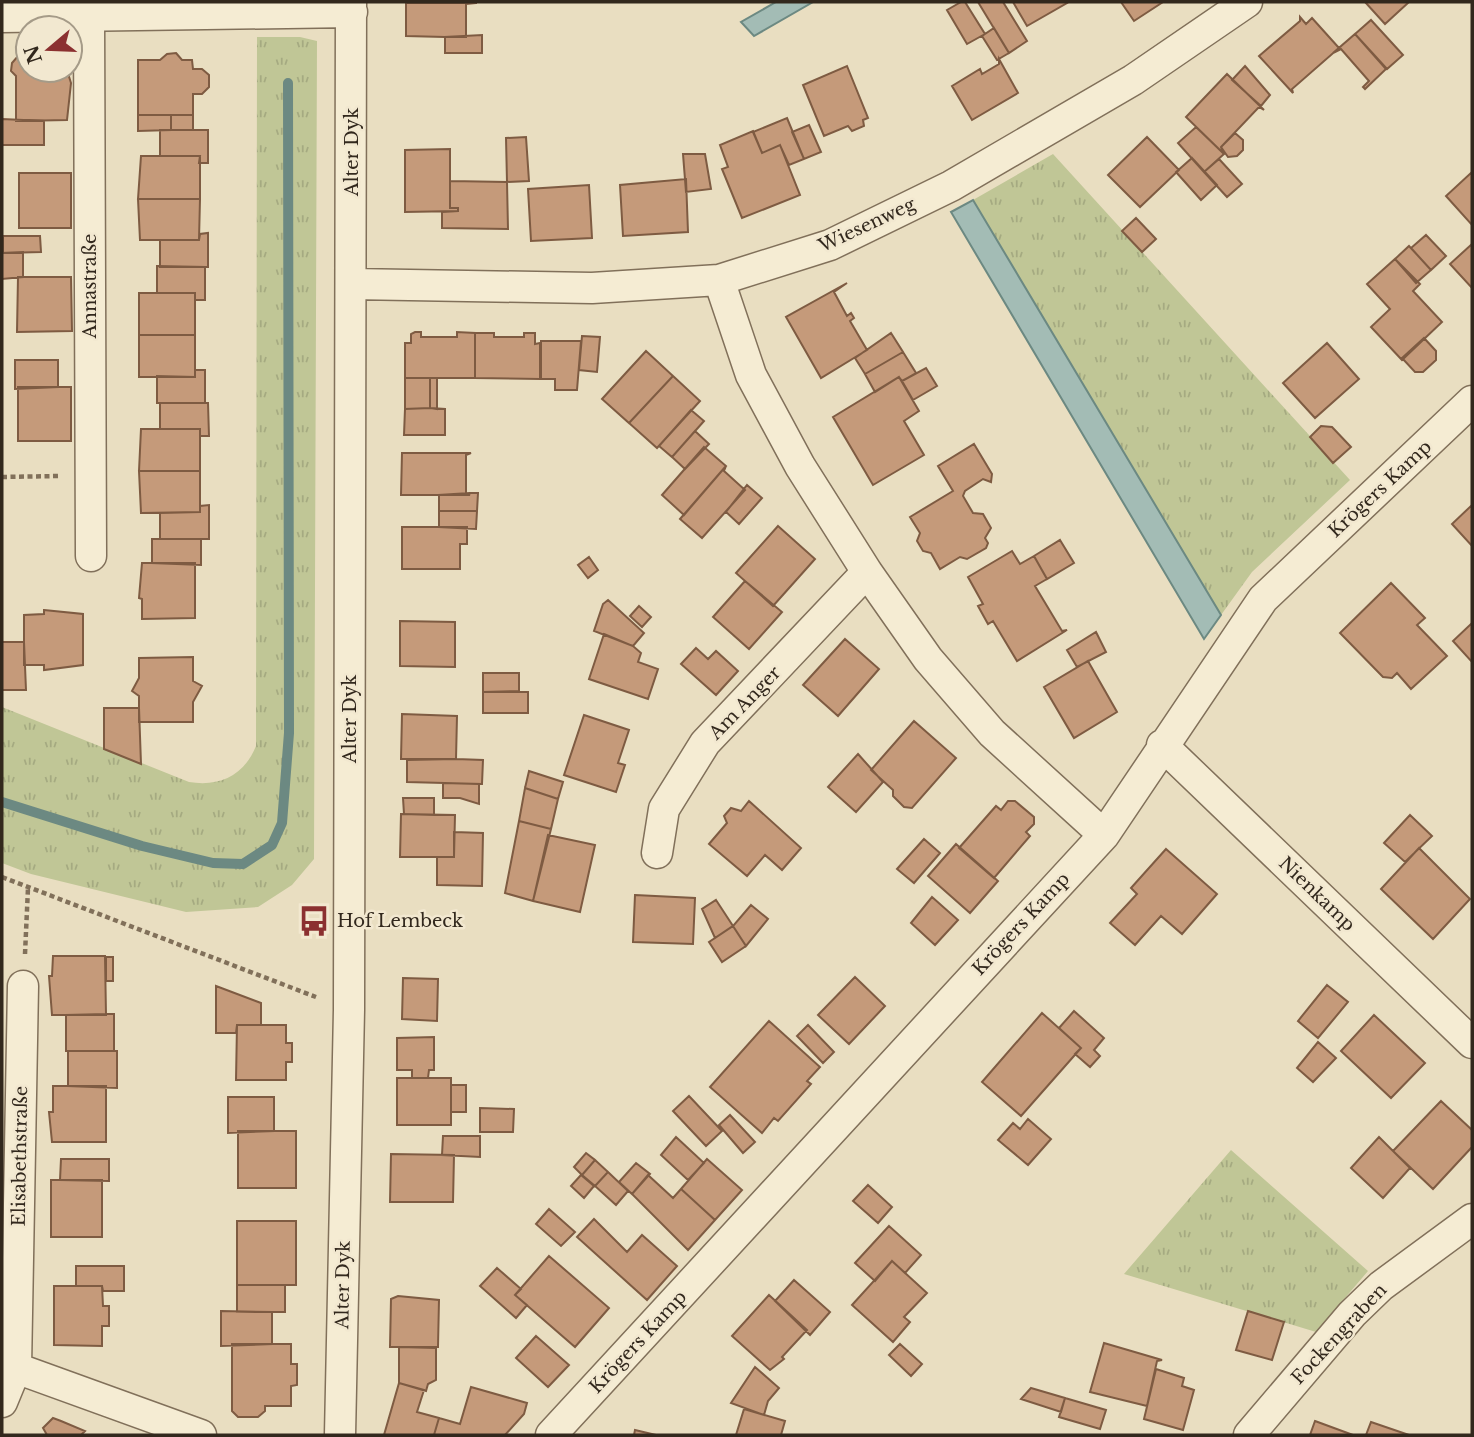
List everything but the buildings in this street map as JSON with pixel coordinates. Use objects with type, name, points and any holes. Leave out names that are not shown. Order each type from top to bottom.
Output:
[{"type":"street","name":"Wiesenweg","points":[[352,284],[579,288],[719,280],[830,245],[951,186],[1133,80],[1247,2]]},
{"type":"street","points":[[2,17],[351,7]]},
{"type":"street","name":"Alter Dyk","points":[[340,1435],[349,1010],[351,7]]},
{"type":"street","name":"Annastraße","points":[[89,16],[91,556]]},
{"type":"street","points":[[719,280],[751,375],[800,466],[867,572],[928,659],[992,733],[1104,835]]},
{"type":"street","name":"Krögers Kamp","points":[[551,1435],[1104,835],[1162,745],[1263,599],[1472,401]]},
{"type":"street","name":"Am Anger","points":[[657,853],[664,809],[705,743],[867,572]]},
{"type":"street","name":"Nienkamp","points":[[1162,745],[1472,1044]]},
{"type":"street","name":"Elisabethstraße","points":[[2,1402],[9,1365],[23,986]]},
{"type":"street","name":"Fockengraben","points":[[1249,1435],[1352,1314],[1381,1286],[1472,1219]]},
{"type":"street","points":[[9,1365],[201,1435]]},
{"type":"path","points":[[2,477],[91,476]]},
{"type":"path","points":[[2,877],[349,1010]]},
{"type":"path","points":[[23,986],[28,888]]},
{"type":"green space","points":[[257,37],[300,37],[317,41],[314,859],[292,885],[258,907],[186,912],[31,874],[2,863],[2,707],[189,782],[210,783],[229,777],[245,765],[256,746]]},
{"type":"green space","points":[[1053,154],[1350,480],[1252,572],[1221,615],[973,200]]},
{"type":"green space","points":[[1231,1150],[1368,1271],[1316,1332],[1124,1274]]},
{"type":"water","points":[[776,2],[813,2],[754,36],[741,22]]},
{"type":"water","points":[[973,200],[1221,615],[1204,639],[951,212]]},
{"type":"waterway","points":[[2,802],[142,846],[213,863],[243,864],[272,845],[282,823],[289,733],[288,83]]},
{"type":"place","name":"Hof Lembeck","points":[[314,921]]}]
